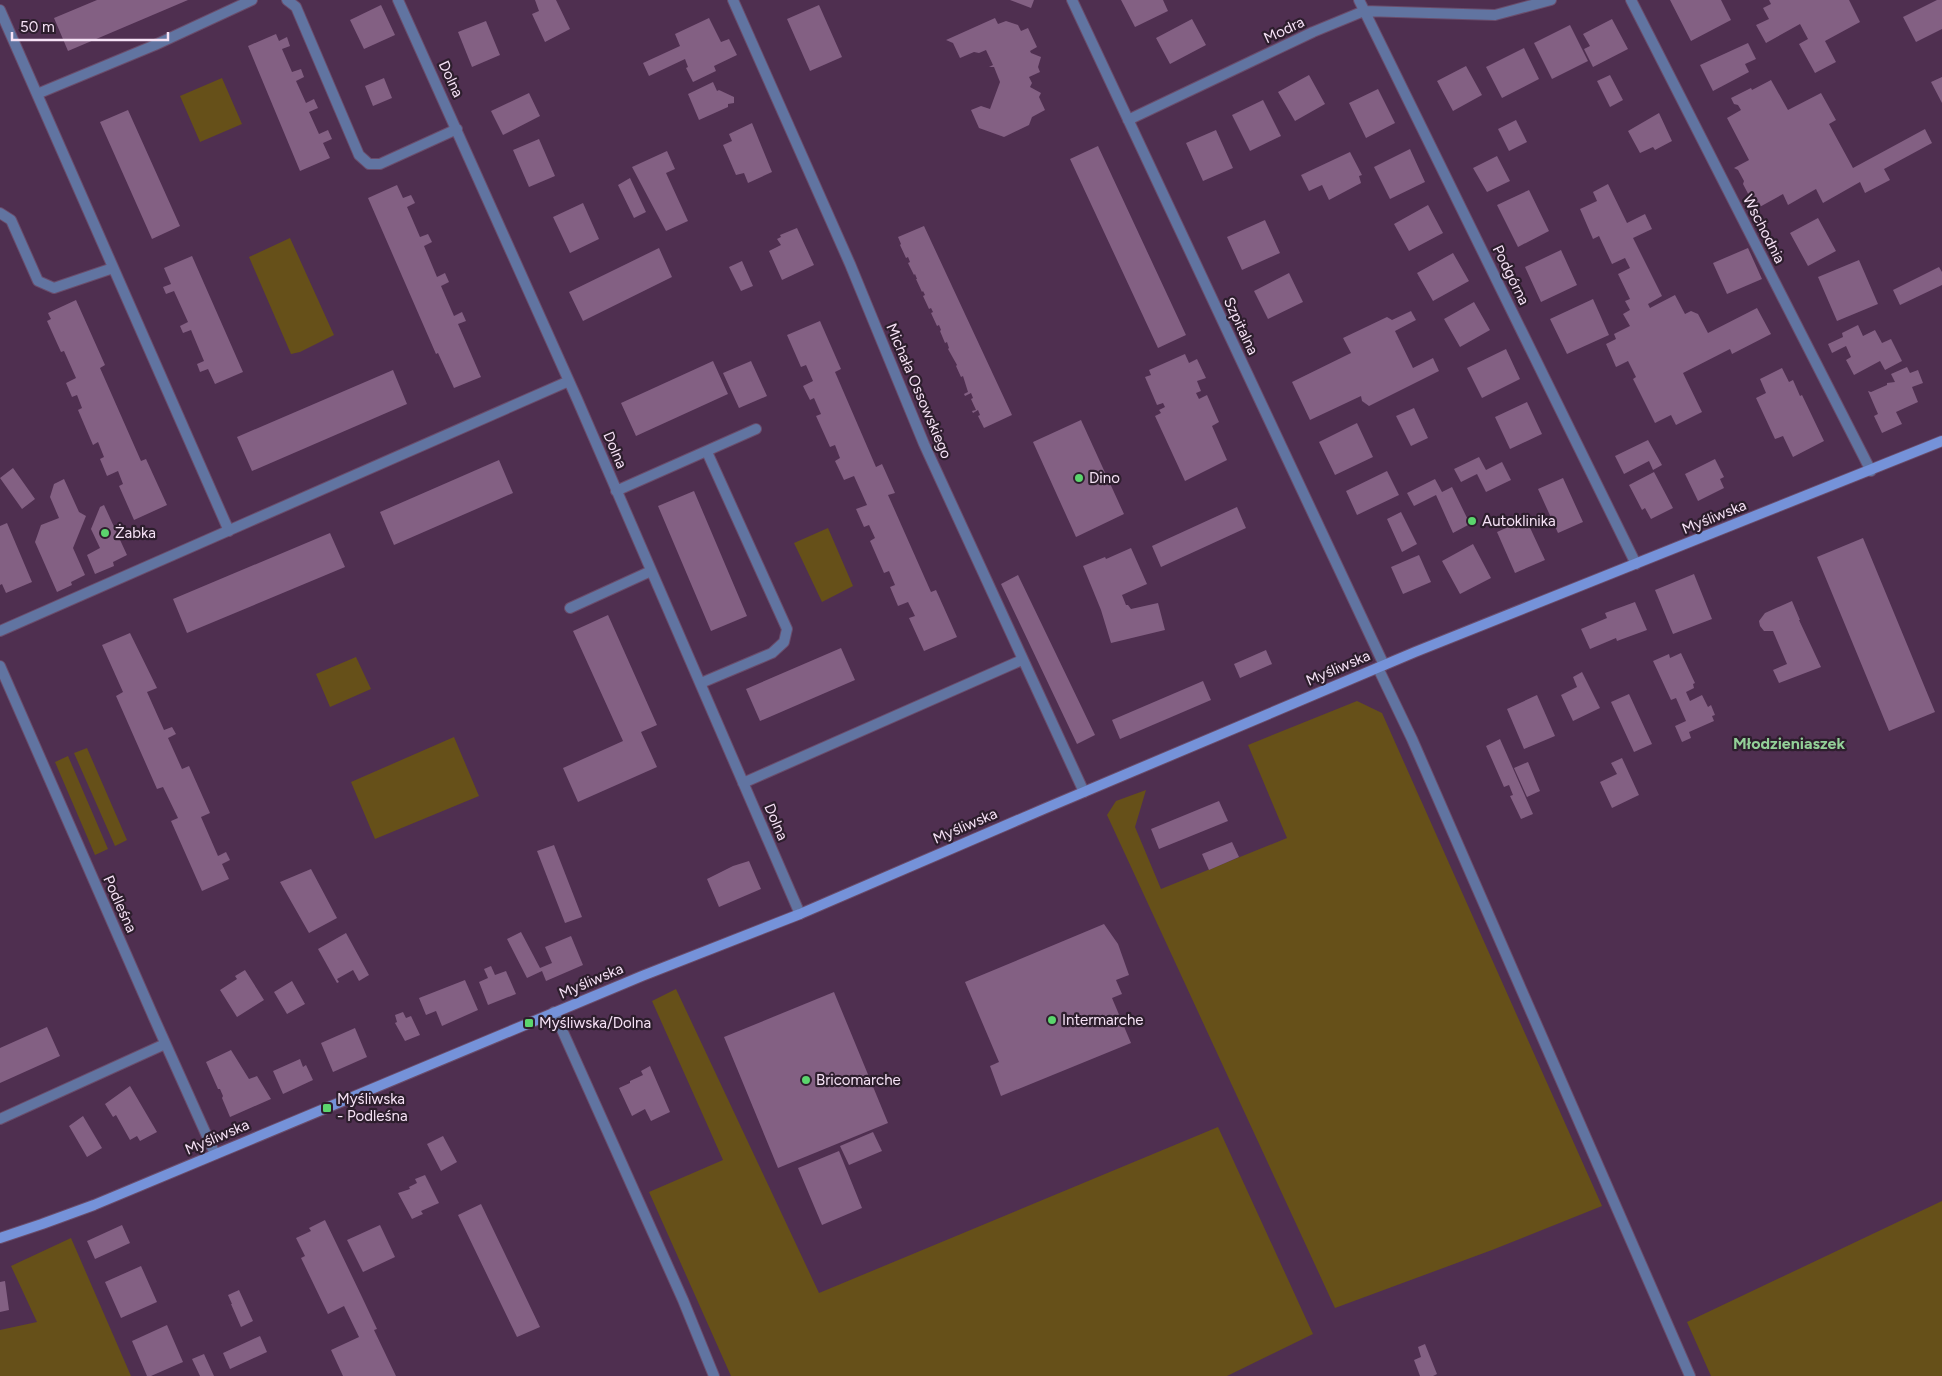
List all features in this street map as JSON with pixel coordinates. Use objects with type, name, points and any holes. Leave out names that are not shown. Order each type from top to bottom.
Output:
[{"type":"street","points":[[37,94],[155,45],[252,0]]},
{"type":"street","points":[[287,0],[296,7],[359,155],[369,164],[380,164],[458,129]]},
{"type":"street","name":"Dolna","points":[[398,0],[458,129],[569,381],[800,914]]},
{"type":"street","name":"Michała Ossowskiego","points":[[733,0],[850,264],[924,444],[1084,792]]},
{"type":"street","name":"Szpitalna","points":[[1072,0],[1381,666],[1690,1376]]},
{"type":"street","name":"Podgórna","points":[[1359,0],[1636,564]]},
{"type":"street","name":"Modra","points":[[1128,120],[1314,32],[1364,11],[1495,15],[1551,0]]},
{"type":"street","name":"Wschodnia","points":[[1631,0],[1870,471]]},
{"type":"street","points":[[0,10],[229,531]]},
{"type":"street","points":[[0,213],[11,220],[38,281],[54,288],[113,268]]},
{"type":"street","points":[[0,631],[569,381]]},
{"type":"street","points":[[616,491],[756,429]]},
{"type":"street","name":"Myśliwska","points":[[0,1238],[94,1205],[554,1012],[800,914],[1381,666],[1942,441]]},
{"type":"street","points":[[701,683],[772,652],[784,642],[787,630],[707,452]]},
{"type":"street","points":[[570,608],[651,571]]},
{"type":"street","points":[[743,783],[1022,660]]},
{"type":"street","name":"Podleśna","points":[[0,666],[215,1154]]},
{"type":"street","points":[[554,1012],[679,1291],[714,1376]]},
{"type":"street","points":[[0,1119],[165,1044]]},
{"type":"shaded area","points":[[222,78],[242,124],[200,142],[180,96]]},
{"type":"shaded area","points":[[290,238],[334,335],[300,352],[291,354],[249,257]]},
{"type":"shaded area","points":[[828,528],[853,586],[822,602],[794,543]]},
{"type":"shaded area","points":[[356,657],[371,689],[330,707],[316,674]]},
{"type":"shaded area","points":[[1357,701],[1382,713],[1602,1206],[1492,1250],[1335,1308],[1107,815],[1116,801],[1146,790],[1135,827],[1161,889],[1287,838],[1248,745]]},
{"type":"shaded area","points":[[454,737],[479,796],[375,839],[351,782]]},
{"type":"shaded area","points":[[87,748],[127,840],[115,846],[74,753]]},
{"type":"shaded area","points":[[68,756],[108,849],[95,855],[55,762]]},
{"type":"shaded area","points":[[676,989],[819,1293],[1218,1127],[1313,1334],[1227,1376],[731,1376],[649,1192],[723,1160],[652,1001]]},
{"type":"shaded area","points":[[1942,1201],[1942,1376],[1711,1376],[1687,1322]]},
{"type":"shaded area","points":[[71,1238],[131,1376],[0,1376],[0,1330],[37,1322],[11,1266]]},
{"type":"building","points":[[97,0],[188,0],[68,51],[54,18]]},
{"type":"building","points":[[535,0],[556,0],[570,29],[545,42],[532,14],[539,11]]},
{"type":"building","points":[[1010,0],[1034,0],[1031,8]]},
{"type":"building","points":[[1121,0],[1163,0],[1168,11],[1135,27]]},
{"type":"building","points":[[1670,0],[1721,0],[1731,20],[1691,41]]},
{"type":"building","points":[[1769,0],[1849,0],[1860,22],[1825,41],[1836,62],[1815,73],[1799,44],[1808,39],[1800,24],[1766,43],[1756,25],[1769,19],[1763,8],[1771,4]]},
{"type":"building","points":[[1937,0],[1942,0],[1942,29],[1916,42],[1903,17]]},
{"type":"building","points":[[381,5],[395,35],[364,49],[350,20]]},
{"type":"building","points":[[819,5],[842,57],[810,71],[787,19]]},
{"type":"building","points":[[709,18],[721,42],[729,39],[737,55],[714,66],[716,71],[693,82],[686,68],[688,67],[685,59],[649,76],[643,63],[680,46],[675,34]]},
{"type":"building","points":[[995,18],[998,24],[1006,21],[1018,25],[1021,31],[1028,28],[1037,47],[1030,51],[1041,57],[1038,67],[1040,72],[1029,77],[1032,83],[1030,87],[1041,93],[1039,97],[1045,110],[1032,117],[1029,125],[1004,137],[979,128],[971,110],[981,106],[990,109],[1000,82],[994,67],[989,67],[993,65],[986,50],[979,53],[974,52],[960,58],[953,43],[946,40]]},
{"type":"building","points":[[1192,19],[1206,45],[1170,64],[1156,38]]},
{"type":"building","points":[[1612,19],[1628,49],[1593,67],[1584,49],[1590,46],[1583,34]]},
{"type":"building","points":[[486,21],[500,55],[472,67],[458,32]]},
{"type":"building","points":[[1570,25],[1588,61],[1552,79],[1534,43]]},
{"type":"building","points":[[276,34],[279,41],[287,37],[290,46],[282,49],[292,72],[301,69],[304,77],[296,81],[306,103],[314,99],[318,108],[309,112],[319,134],[328,130],[332,139],[323,143],[330,158],[300,171],[248,46]]},
{"type":"building","points":[[1748,43],[1756,59],[1745,64],[1749,72],[1713,91],[1700,65]]},
{"type":"building","points":[[1524,48],[1539,79],[1502,98],[1486,67]]},
{"type":"building","points":[[1466,66],[1482,95],[1453,111],[1437,81]]},
{"type":"building","points":[[1309,75],[1325,104],[1295,121],[1278,92]]},
{"type":"building","points":[[1610,75],[1623,100],[1610,107],[1597,81]]},
{"type":"building","points":[[1942,77],[1942,103],[1931,82]]},
{"type":"building","points":[[384,78],[392,98],[373,106],[365,86]]},
{"type":"building","points":[[1771,80],[1788,110],[1821,93],[1836,120],[1829,124],[1853,168],[1925,129],[1932,143],[1884,169],[1890,180],[1865,193],[1860,182],[1823,203],[1816,189],[1788,205],[1783,194],[1756,209],[1743,184],[1744,181],[1738,170],[1734,168],[1749,160],[1727,118],[1741,110],[1738,105],[1734,104],[1731,98]]},
{"type":"building","points":[[713,82],[717,91],[719,90],[734,97],[734,103],[728,104],[728,107],[699,120],[688,94]]},
{"type":"building","points":[[1378,89],[1395,123],[1366,138],[1349,103]]},
{"type":"building","points":[[529,93],[540,116],[503,135],[491,111]]},
{"type":"building","points":[[1263,100],[1281,136],[1250,151],[1232,115]]},
{"type":"building","points":[[128,110],[180,226],[152,239],[100,122]]},
{"type":"building","points":[[1659,113],[1672,141],[1655,150],[1653,147],[1640,153],[1628,131]]},
{"type":"building","points":[[1516,120],[1527,142],[1509,151],[1498,129]]},
{"type":"building","points":[[752,123],[772,172],[748,183],[744,173],[736,175],[723,145],[732,141],[729,134]]},
{"type":"building","points":[[1216,130],[1233,168],[1203,181],[1186,143]]},
{"type":"building","points":[[539,139],[555,176],[529,187],[513,150]]},
{"type":"building","points":[[1098,146],[1186,335],[1158,348],[1070,159]]},
{"type":"building","points":[[1410,149],[1425,182],[1390,199],[1374,167]]},
{"type":"building","points":[[667,151],[675,169],[666,173],[688,221],[666,231],[632,167]]},
{"type":"building","points":[[1350,152],[1362,175],[1359,176],[1361,183],[1329,200],[1322,185],[1309,191],[1301,175]]},
{"type":"building","points":[[1497,156],[1510,181],[1487,192],[1473,168]]},
{"type":"building","points":[[630,178],[646,212],[634,218],[618,185]]},
{"type":"building","points":[[1608,184],[1627,223],[1645,214],[1652,229],[1633,238],[1662,296],[1648,304],[1650,308],[1675,295],[1685,314],[1691,311],[1698,314],[1708,333],[1757,308],[1771,334],[1732,354],[1730,349],[1683,373],[1702,412],[1676,425],[1671,415],[1655,423],[1633,379],[1636,377],[1628,361],[1616,367],[1606,344],[1616,339],[1614,334],[1630,326],[1623,314],[1630,310],[1625,301],[1630,299],[1618,274],[1630,268],[1625,258],[1612,264],[1599,236],[1593,239],[1580,209],[1597,201],[1593,192]]},
{"type":"building","points":[[397,185],[403,198],[411,195],[415,203],[407,207],[420,237],[428,234],[432,242],[424,246],[437,277],[445,273],[449,282],[441,286],[454,316],[462,312],[466,321],[458,324],[481,377],[454,388],[438,353],[436,354],[368,198]]},
{"type":"building","points":[[1529,190],[1549,231],[1518,247],[1497,205]]},
{"type":"building","points":[[583,203],[599,239],[570,253],[553,217]]},
{"type":"building","points":[[1428,205],[1443,233],[1409,251],[1394,224]]},
{"type":"building","points":[[1818,218],[1836,251],[1808,266],[1790,233]]},
{"type":"building","points":[[1265,220],[1280,253],[1242,270],[1227,237]]},
{"type":"building","points":[[924,226],[1012,415],[984,428],[978,416],[980,415],[978,410],[973,413],[972,411],[976,410],[971,399],[973,398],[971,393],[965,396],[964,394],[968,392],[963,376],[961,377],[948,349],[947,342],[945,343],[939,325],[937,326],[931,313],[933,312],[931,308],[929,309],[923,296],[925,295],[908,263],[910,262],[908,257],[906,258],[900,245],[898,237]]},
{"type":"building","points":[[797,228],[814,265],[782,280],[769,251],[781,245],[777,239],[781,237],[780,235]]},
{"type":"building","points":[[659,248],[672,277],[583,321],[569,292]]},
{"type":"building","points":[[1748,248],[1762,279],[1727,294],[1713,263]]},
{"type":"building","points":[[1561,250],[1577,285],[1541,302],[1525,267]]},
{"type":"building","points":[[1453,253],[1469,281],[1433,301],[1417,273]]},
{"type":"building","points":[[192,256],[243,372],[215,384],[208,369],[200,372],[197,364],[204,361],[191,330],[183,333],[180,326],[188,322],[174,291],[166,294],[163,287],[171,284],[164,268]]},
{"type":"building","points":[[1859,260],[1878,304],[1837,321],[1818,277]]},
{"type":"building","points":[[742,261],[753,286],[741,291],[729,267]]},
{"type":"building","points":[[1939,267],[1942,272],[1942,285],[1900,305],[1893,290]]},
{"type":"building","points":[[1289,273],[1303,302],[1268,319],[1254,291]]},
{"type":"building","points":[[1593,299],[1609,335],[1567,354],[1550,319]]},
{"type":"building","points":[[76,300],[105,365],[100,368],[141,461],[146,459],[167,505],[134,520],[119,486],[123,484],[118,471],[107,476],[100,459],[104,457],[98,442],[93,445],[78,410],[82,408],[77,395],[72,397],[66,383],[76,378],[64,351],[61,352],[47,321],[51,319],[48,313]]},
{"type":"building","points":[[1474,302],[1490,330],[1460,347],[1444,319]]},
{"type":"building","points":[[1411,311],[1416,320],[1395,331],[1413,368],[1433,358],[1439,371],[1369,406],[1362,401],[1361,396],[1310,420],[1292,382],[1351,353],[1343,338],[1387,317],[1392,320]]},
{"type":"building","points":[[820,321],[841,369],[835,372],[876,467],[882,464],[895,493],[888,495],[931,592],[936,590],[957,637],[924,651],[909,618],[915,616],[908,602],[898,606],[890,587],[895,585],[889,571],[884,573],[870,541],[875,538],[869,525],[864,527],[856,509],[867,505],[854,476],[844,480],[835,461],[840,458],[835,445],[830,447],[816,416],[821,414],[814,398],[810,400],[803,386],[813,381],[806,365],[801,367],[787,335]]},
{"type":"building","points":[[1858,325],[1863,336],[1875,330],[1882,343],[1891,339],[1902,361],[1885,370],[1880,361],[1854,375],[1846,360],[1851,357],[1846,346],[1832,353],[1828,344],[1843,337],[1842,333]]},
{"type":"building","points":[[1506,349],[1520,379],[1482,398],[1467,368]]},
{"type":"building","points":[[1185,354],[1189,363],[1197,359],[1206,378],[1197,381],[1201,391],[1196,393],[1199,399],[1207,395],[1219,422],[1212,426],[1227,460],[1185,481],[1155,416],[1161,413],[1159,410],[1165,407],[1163,403],[1157,405],[1145,377],[1151,375],[1149,370]]},
{"type":"building","points":[[713,361],[728,394],[636,436],[621,403]]},
{"type":"building","points":[[751,361],[767,396],[739,408],[723,373]]},
{"type":"building","points":[[1907,367],[1910,373],[1918,370],[1923,383],[1912,387],[1918,402],[1896,412],[1902,424],[1882,433],[1874,416],[1878,414],[1868,391],[1871,392],[1887,385],[1887,383],[1895,382],[1891,374]]},
{"type":"building","points":[[1782,368],[1789,382],[1793,380],[1800,396],[1802,395],[1824,441],[1793,457],[1783,436],[1775,439],[1756,398],[1766,393],[1760,379]]},
{"type":"building","points":[[393,370],[407,404],[252,471],[237,437]]},
{"type":"building","points":[[1527,402],[1542,434],[1510,449],[1495,417]]},
{"type":"building","points":[[1414,408],[1428,438],[1411,446],[1396,416]]},
{"type":"building","name":"Dino","points":[[1081,420],[1124,514],[1076,537],[1033,442]]},
{"type":"building","points":[[1357,423],[1373,457],[1335,475],[1319,442]]},
{"type":"building","points":[[1648,440],[1662,465],[1653,470],[1649,461],[1624,474],[1615,456]]},
{"type":"building","points":[[1479,457],[1486,470],[1502,462],[1511,480],[1486,492],[1477,474],[1461,482],[1454,469]]},
{"type":"building","points":[[1715,459],[1724,477],[1720,479],[1724,488],[1698,501],[1685,474]]},
{"type":"building","points":[[499,460],[513,493],[394,545],[380,512]]},
{"type":"building","points":[[13,468],[35,499],[22,509],[0,478]]},
{"type":"building","points":[[1387,471],[1399,495],[1357,515],[1346,491]]},
{"type":"building","points":[[1654,472],[1673,508],[1651,519],[1645,508],[1642,510],[1629,485]]},
{"type":"building","points":[[1563,478],[1583,522],[1558,533],[1538,489]]},
{"type":"building","points":[[64,479],[79,512],[86,516],[73,548],[85,575],[71,582],[72,585],[57,592],[35,542],[41,525],[59,518],[50,497],[54,484]]},
{"type":"building","points":[[1435,479],[1442,492],[1452,487],[1470,524],[1453,533],[1436,495],[1414,506],[1407,493]]},
{"type":"building","points":[[694,491],[747,616],[711,631],[658,506]]},
{"type":"building","points":[[104,505],[127,555],[113,562],[114,566],[95,574],[87,555],[100,548],[91,529],[100,507]]},
{"type":"building","points":[[1237,507],[1246,528],[1161,567],[1152,546]]},
{"type":"building","points":[[1401,512],[1417,544],[1402,552],[1387,519]]},
{"type":"building","points":[[1526,519],[1545,560],[1515,573],[1497,532]]},
{"type":"building","points":[[7,523],[32,582],[6,593],[2,584],[0,585],[0,526]]},
{"type":"building","points":[[330,533],[345,567],[187,633],[173,599]]},
{"type":"building","points":[[1863,538],[1935,712],[1889,731],[1817,557]]},
{"type":"building","points":[[1473,544],[1491,578],[1460,594],[1442,561]]},
{"type":"building","points":[[1131,548],[1147,584],[1122,595],[1126,605],[1131,609],[1158,603],[1165,630],[1111,643],[1101,610],[1083,566],[1105,557],[1106,559]]},
{"type":"building","points":[[1419,555],[1431,582],[1403,594],[1391,567]]},
{"type":"building","points":[[1694,574],[1712,619],[1673,634],[1655,590]]},
{"type":"building","points":[[1018,575],[1095,735],[1077,744],[1001,584]]},
{"type":"building","points":[[1792,601],[1821,667],[1779,683],[1773,670],[1787,664],[1773,631],[1764,631],[1759,621],[1765,613]]},
{"type":"building","points":[[1635,602],[1647,630],[1617,641],[1616,638],[1590,649],[1581,629],[1607,618],[1605,613]]},
{"type":"building","points":[[608,615],[657,725],[641,732],[657,767],[578,802],[563,768],[623,741],[573,631]]},
{"type":"building","points":[[130,633],[157,688],[147,692],[164,730],[172,727],[176,734],[168,738],[182,769],[189,766],[210,813],[201,817],[218,856],[226,852],[230,860],[222,864],[229,879],[202,891],[171,821],[178,818],[163,787],[157,789],[116,696],[123,692],[102,645]]},
{"type":"building","points":[[841,648],[855,680],[760,721],[746,689]]},
{"type":"building","points":[[1266,650],[1272,664],[1240,678],[1234,664]]},
{"type":"building","points":[[1681,653],[1695,683],[1693,684],[1694,688],[1686,692],[1690,701],[1702,695],[1708,707],[1711,705],[1715,715],[1712,716],[1714,721],[1689,732],[1691,738],[1682,742],[1675,726],[1686,721],[1676,698],[1671,700],[1653,661],[1669,654],[1670,658]]},
{"type":"building","points":[[1582,672],[1600,708],[1573,721],[1561,695],[1577,687],[1573,677]]},
{"type":"building","points":[[1203,681],[1211,700],[1120,739],[1112,720]]},
{"type":"building","points":[[1629,694],[1652,744],[1634,752],[1611,702]]},
{"type":"building","points":[[1537,695],[1555,736],[1524,749],[1507,709]]},
{"type":"building","points":[[1500,739],[1533,814],[1521,819],[1510,796],[1513,795],[1509,785],[1504,787],[1486,746]]},
{"type":"building","points":[[1622,758],[1639,795],[1612,808],[1600,782],[1617,774],[1611,763]]},
{"type":"building","points":[[1528,762],[1540,791],[1527,797],[1514,768]]},
{"type":"building","points":[[1219,801],[1228,821],[1159,849],[1151,829]]},
{"type":"building","points":[[1232,842],[1239,857],[1209,870],[1202,854]]},
{"type":"building","points":[[554,845],[582,917],[565,923],[537,851]]},
{"type":"building","points":[[749,861],[761,889],[719,907],[707,879],[733,866]]},
{"type":"building","points":[[311,869],[337,918],[309,933],[280,882]]},
{"type":"building","name":"Intermarche","points":[[1104,924],[1118,944],[1129,975],[1116,980],[1122,994],[1112,998],[1131,1043],[1001,1096],[990,1066],[999,1062],[965,982]]},
{"type":"building","points":[[521,932],[540,968],[552,963],[545,947],[571,936],[583,965],[546,981],[542,971],[527,978],[507,939]]},
{"type":"building","points":[[346,933],[369,975],[359,981],[353,970],[337,979],[339,982],[337,983],[318,949]]},
{"type":"building","points":[[491,966],[495,975],[506,971],[516,994],[488,1005],[479,982],[488,978],[484,969]]},
{"type":"building","points":[[245,970],[264,1000],[237,1017],[220,990],[237,979],[235,976]]},
{"type":"building","points":[[465,980],[478,1010],[442,1026],[436,1011],[426,1015],[419,998]]},
{"type":"building","points":[[292,981],[305,1004],[287,1014],[274,992]]},
{"type":"building","name":"Bricomarche","points":[[834,992],[888,1123],[778,1168],[724,1037]]},
{"type":"building","points":[[403,1012],[406,1018],[411,1016],[420,1035],[405,1041],[395,1023],[397,1022],[395,1015]]},
{"type":"building","points":[[47,1027],[60,1056],[0,1083],[0,1048]]},
{"type":"building","points":[[355,1028],[367,1057],[333,1072],[321,1043]]},
{"type":"building","points":[[231,1050],[249,1079],[257,1076],[271,1099],[230,1117],[220,1089],[218,1089],[206,1062]]},
{"type":"building","points":[[300,1059],[303,1067],[306,1065],[313,1080],[283,1094],[273,1071]]},
{"type":"building","points":[[650,1066],[670,1112],[651,1121],[645,1109],[632,1116],[619,1088],[643,1075],[641,1071]]},
{"type":"building","points":[[130,1086],[157,1132],[140,1141],[137,1136],[130,1140],[116,1115],[113,1117],[105,1104]]},
{"type":"building","points":[[83,1116],[102,1148],[87,1157],[69,1126]]},
{"type":"building","points":[[873,1132],[882,1151],[849,1165],[840,1146]]},
{"type":"building","points":[[443,1136],[457,1162],[441,1171],[427,1144]]},
{"type":"building","points":[[839,1151],[862,1208],[822,1225],[798,1168]]},
{"type":"building","points":[[425,1175],[439,1203],[421,1211],[423,1214],[412,1219],[398,1193],[410,1189],[409,1187],[417,1183],[415,1179]]},
{"type":"building","points":[[481,1204],[540,1327],[517,1337],[458,1215]]},
{"type":"building","points":[[325,1220],[377,1329],[374,1330],[396,1376],[343,1376],[331,1350],[359,1337],[344,1306],[328,1314],[301,1258],[305,1256],[296,1238],[311,1231],[309,1228]]},
{"type":"building","points":[[122,1225],[130,1243],[95,1259],[87,1241]]},
{"type":"building","points":[[380,1225],[395,1257],[363,1272],[347,1240]]},
{"type":"building","points":[[141,1266],[157,1302],[121,1318],[105,1282]]},
{"type":"building","points":[[5,1281],[9,1310],[0,1312],[0,1282]]},
{"type":"building","points":[[239,1290],[253,1321],[241,1327],[228,1295]]},
{"type":"building","points":[[167,1325],[183,1362],[147,1376],[132,1341]]},
{"type":"building","points":[[260,1336],[267,1352],[230,1369],[223,1353]]},
{"type":"building","points":[[1425,1344],[1437,1374],[1433,1376],[1420,1376],[1414,1360],[1421,1357],[1418,1347]]},
{"type":"building","points":[[204,1354],[214,1376],[200,1376],[192,1359]]},
{"type":"place","name":"Dino","points":[[1079,478]]},
{"type":"place","name":"Autoklinika","points":[[1472,521]]},
{"type":"place","name":"Żabka","points":[[105,533]]},
{"type":"place","name":"Intermarche","points":[[1052,1020]]},
{"type":"place","name":"Myśliwska/Dolna","points":[[529,1023]]},
{"type":"place","name":"Bricomarche","points":[[806,1080]]},
{"type":"place","name":"Myśliwska - Podleśna","points":[[327,1108]]},
{"type":"district","name":"Młodzieniaszek","points":[[1789,743]]}]
